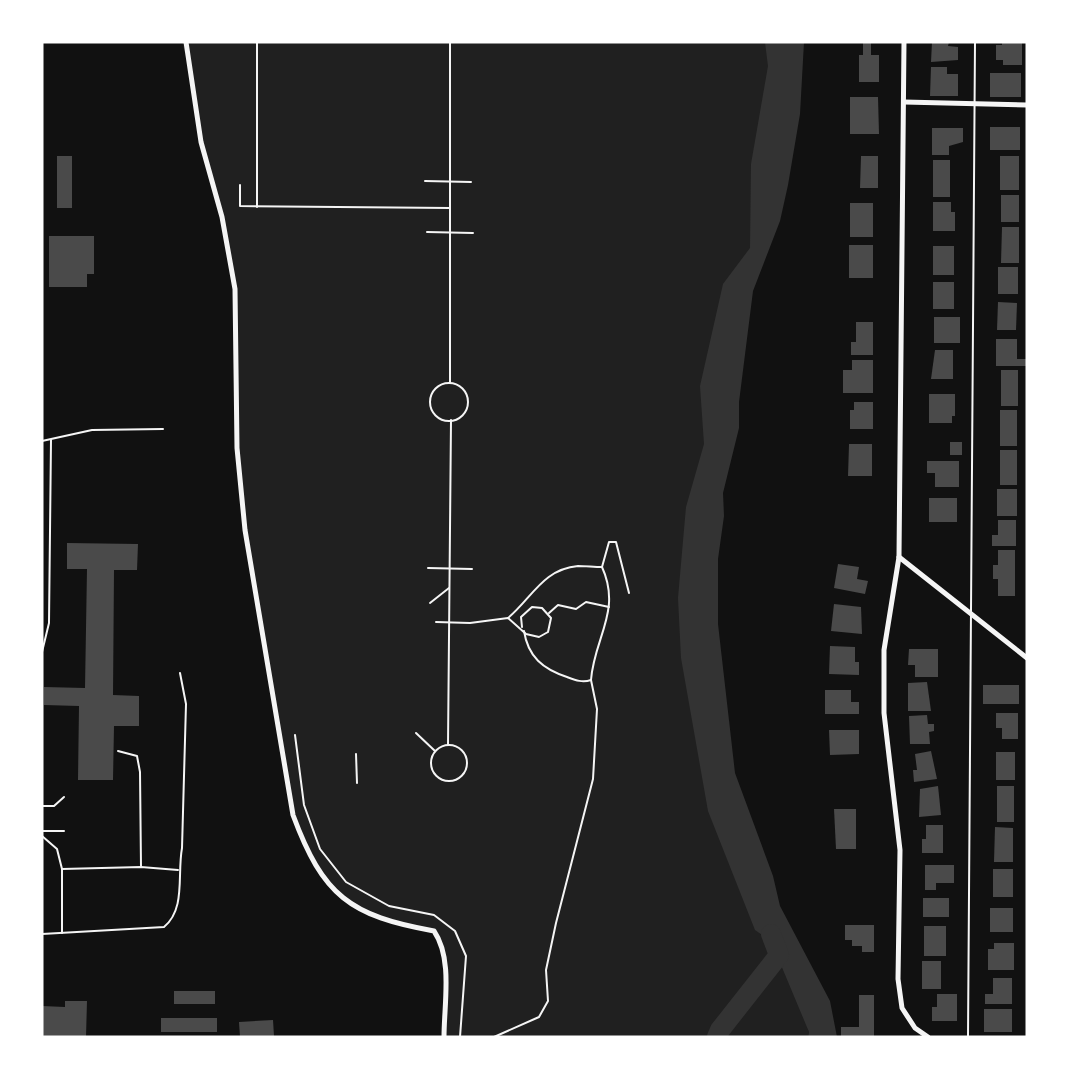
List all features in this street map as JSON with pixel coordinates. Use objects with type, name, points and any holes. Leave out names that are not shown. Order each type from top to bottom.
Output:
[{"type":"street","points":[[186,42],[201,142],[222,217],[235,289],[237,448],[245,530],[292,815],[306,851],[326,883],[355,909],[396,924],[434,931],[441,941],[445,962],[444,1037]]},
{"type":"street","points":[[904,42],[899,557],[884,650],[884,713],[900,850],[898,980],[902,1008],[915,1028],[928,1037]]},
{"type":"street","points":[[904,102],[1027,105]]},
{"type":"street","points":[[899,557],[1027,658]]},
{"type":"lane","points":[[968,1037],[975,42]]},
{"type":"lane","points":[[42,441],[92,430],[162,429]]},
{"type":"lane","points":[[42,652],[49,623],[51,440]]},
{"type":"lane","points":[[42,934],[164,927],[173,919],[179,904],[178,870],[182,848],[186,704],[180,673]]},
{"type":"lane","points":[[118,751],[137,756],[140,772],[141,867]]},
{"type":"lane","points":[[42,806],[54,806],[64,796]]},
{"type":"lane","points":[[42,831],[64,831]]},
{"type":"lane","points":[[42,836],[57,849],[62,869],[62,933]]},
{"type":"lane","points":[[62,869],[141,867],[178,870]]},
{"type":"path","points":[[257,42],[257,207]]},
{"type":"path","points":[[450,42],[450,383]]},
{"type":"path","points":[[425,181],[471,182]]},
{"type":"path","points":[[240,185],[240,207],[450,208]]},
{"type":"path","points":[[427,232],[473,233]]},
{"type":"path","points":[[450,383],[460,386],[468,401],[464,413],[451,420],[444,420],[434,412],[431,399],[436,388],[450,383]]},
{"type":"path","points":[[448,745],[451,420]]},
{"type":"path","points":[[494,1037],[539,1017],[548,1001],[546,970],[555,923],[593,779],[597,709],[591,680],[609,607],[609,581],[602,567],[609,542],[616,542],[629,593]]},
{"type":"path","points":[[436,622],[470,623],[508,618],[523,605],[541,580],[555,573],[580,566],[602,567]]},
{"type":"path","points":[[428,568],[472,569]]},
{"type":"path","points":[[430,603],[449,588]]},
{"type":"path","points":[[549,613],[558,605],[576,609],[592,602],[609,607]]},
{"type":"path","points":[[523,605],[528,609]]},
{"type":"path","points":[[524,631],[533,637],[544,635],[552,623],[549,613],[537,606],[528,609],[521,617],[526,646],[536,661],[554,673],[584,682],[591,680]]},
{"type":"path","points":[[508,618],[522,627]]},
{"type":"path","points":[[416,733],[435,751]]},
{"type":"path","points":[[295,735],[304,805],[320,849],[346,882],[389,906],[434,915],[455,931],[466,956],[460,1037]]},
{"type":"path","points":[[448,745],[459,748],[466,758],[465,772],[456,780],[446,781],[435,775],[431,760],[435,751],[448,745]]},
{"type":"path","points":[[356,754],[357,783]]},
{"type":"shaded area","points":[[182,42],[789,42],[685,601],[809,1032],[808,1037],[444,1037],[445,962],[435,931],[355,909],[326,883],[293,815],[245,530],[237,448],[235,289],[222,217],[201,142],[193,84]]},
{"type":"shaded area","points":[[765,42],[804,42],[800,114],[780,221],[753,291],[739,402],[739,428],[723,493],[724,516],[718,559],[718,624],[735,773],[773,876],[780,906],[830,1001],[837,1037],[808,1037],[809,1032],[771,941],[755,930],[708,811],[681,658],[678,598],[686,507],[704,444],[700,386],[723,284],[750,248],[751,164],[768,66]]},
{"type":"building","points":[[863,42],[871,42],[871,55],[879,55],[879,82],[859,82],[859,55],[863,55]]},
{"type":"building","points":[[932,42],[949,42],[948,46],[958,47],[958,60],[931,62]]},
{"type":"building","points":[[1002,42],[1022,42],[1022,65],[1003,65],[1003,60],[996,60],[996,45],[1002,45]]},
{"type":"building","points":[[931,67],[947,67],[947,74],[958,74],[958,96],[930,96]]},
{"type":"building","points":[[990,73],[1021,73],[1021,97],[990,97]]},
{"type":"building","points":[[850,97],[878,97],[879,134],[850,134]]},
{"type":"building","points":[[990,127],[1020,127],[1020,150],[990,150]]},
{"type":"building","points":[[932,128],[963,128],[963,142],[949,146],[949,155],[932,155]]},
{"type":"building","points":[[57,156],[72,156],[72,208],[57,208]]},
{"type":"building","points":[[861,156],[878,156],[878,188],[860,188]]},
{"type":"building","points":[[1000,156],[1019,156],[1019,190],[1000,190]]},
{"type":"building","points":[[933,160],[950,160],[950,197],[933,197]]},
{"type":"building","points":[[1001,195],[1019,195],[1019,222],[1001,222]]},
{"type":"building","points":[[933,202],[951,202],[951,212],[955,212],[955,231],[933,231]]},
{"type":"building","points":[[850,203],[873,203],[873,237],[850,237]]},
{"type":"building","points":[[1002,227],[1019,227],[1019,263],[1001,263]]},
{"type":"building","points":[[49,236],[94,236],[94,274],[87,274],[87,287],[49,287]]},
{"type":"building","points":[[849,245],[873,245],[873,278],[849,278]]},
{"type":"building","points":[[933,246],[954,246],[954,275],[933,275]]},
{"type":"building","points":[[998,267],[1018,267],[1018,294],[998,294]]},
{"type":"building","points":[[933,282],[954,282],[954,309],[933,309]]},
{"type":"building","points":[[998,302],[1017,303],[1016,330],[997,330]]},
{"type":"building","points":[[934,317],[960,317],[960,343],[934,343]]},
{"type":"building","points":[[856,322],[873,322],[873,355],[851,355],[851,342],[856,342]]},
{"type":"building","points":[[996,339],[1017,339],[1017,359],[1026,359],[1026,366],[996,366]]},
{"type":"building","points":[[935,350],[953,350],[953,379],[931,379]]},
{"type":"building","points":[[852,360],[873,360],[873,393],[843,393],[843,370],[852,370]]},
{"type":"building","points":[[1001,370],[1018,370],[1018,406],[1001,406]]},
{"type":"building","points":[[929,394],[955,394],[955,416],[952,416],[952,423],[929,423]]},
{"type":"building","points":[[854,402],[873,402],[873,429],[850,429],[850,410],[854,410]]},
{"type":"building","points":[[1000,410],[1017,410],[1017,446],[1000,446]]},
{"type":"building","points":[[950,442],[962,442],[962,455],[950,455]]},
{"type":"building","points":[[849,444],[872,444],[872,476],[848,476]]},
{"type":"building","points":[[1000,450],[1017,450],[1017,485],[1000,485]]},
{"type":"building","points":[[927,461],[959,461],[959,487],[935,487],[935,473],[927,473]]},
{"type":"building","points":[[997,489],[1017,489],[1017,516],[997,516]]},
{"type":"building","points":[[929,498],[957,498],[957,522],[929,522]]},
{"type":"building","points":[[998,520],[1016,520],[1016,546],[992,546],[992,535],[998,535]]},
{"type":"building","points":[[67,543],[138,544],[137,570],[114,570],[113,695],[139,696],[139,726],[114,726],[113,780],[78,780],[79,706],[44,705],[44,687],[85,688],[87,569],[67,569]]},
{"type":"building","points":[[998,550],[1015,550],[1015,596],[998,596],[998,579],[993,579],[993,565],[998,565]]},
{"type":"building","points":[[838,564],[859,567],[857,579],[868,581],[865,594],[834,588]]},
{"type":"building","points":[[834,604],[861,607],[862,634],[831,631]]},
{"type":"building","points":[[830,646],[855,647],[855,662],[859,662],[859,675],[829,674]]},
{"type":"building","points":[[909,649],[938,649],[938,677],[915,677],[915,665],[908,665]]},
{"type":"building","points":[[927,682],[931,711],[908,711],[908,683]]},
{"type":"building","points":[[983,685],[1019,685],[1019,704],[983,704]]},
{"type":"building","points":[[825,690],[851,690],[851,702],[859,702],[859,714],[825,714]]},
{"type":"building","points":[[996,713],[1018,713],[1018,739],[1002,739],[1002,728],[996,728]]},
{"type":"building","points":[[927,715],[928,724],[934,724],[934,731],[929,732],[930,744],[910,744],[909,716]]},
{"type":"building","points":[[829,730],[859,730],[859,754],[830,755]]},
{"type":"building","points":[[931,751],[937,779],[914,782],[913,770],[917,770],[915,754]]},
{"type":"building","points":[[996,752],[1015,752],[1015,780],[996,780]]},
{"type":"building","points":[[938,786],[941,815],[919,817],[920,789]]},
{"type":"building","points":[[997,786],[1014,786],[1014,822],[997,822]]},
{"type":"building","points":[[834,809],[856,809],[856,849],[836,849]]},
{"type":"building","points":[[926,825],[943,825],[943,853],[922,853],[922,839],[926,839]]},
{"type":"building","points":[[995,827],[1013,828],[1013,862],[994,862]]},
{"type":"building","points":[[925,865],[954,865],[954,883],[936,883],[936,890],[925,890]]},
{"type":"building","points":[[993,869],[1013,869],[1013,897],[993,897]]},
{"type":"building","points":[[923,898],[949,898],[949,917],[923,917]]},
{"type":"building","points":[[990,908],[1013,908],[1013,932],[990,932]]},
{"type":"building","points":[[845,925],[874,925],[874,952],[862,952],[862,946],[852,946],[852,940],[845,940]]},
{"type":"building","points":[[924,926],[946,926],[946,956],[924,956]]},
{"type":"building","points":[[994,943],[1014,943],[1014,970],[988,970],[988,949],[994,949]]},
{"type":"building","points":[[922,961],[941,961],[941,989],[922,989]]},
{"type":"building","points":[[993,978],[1012,978],[1012,1004],[985,1004],[985,994],[993,994]]},
{"type":"building","points":[[174,991],[215,991],[215,1004],[174,1004]]},
{"type":"building","points":[[937,994],[957,994],[957,1021],[932,1021],[932,1007],[937,1007]]},
{"type":"building","points":[[859,995],[874,995],[874,1037],[841,1037],[841,1027],[859,1027]]},
{"type":"building","points":[[65,1001],[87,1001],[86,1037],[42,1037],[42,1006],[65,1007]]},
{"type":"building","points":[[984,1009],[1012,1009],[1012,1032],[984,1032]]},
{"type":"building","points":[[161,1018],[217,1018],[217,1032],[161,1032]]},
{"type":"building","points":[[273,1020],[274,1036],[240,1037],[239,1022]]},
{"type":"waterway","points":[[717,1037],[720,1030],[779,955],[771,934]]}]
